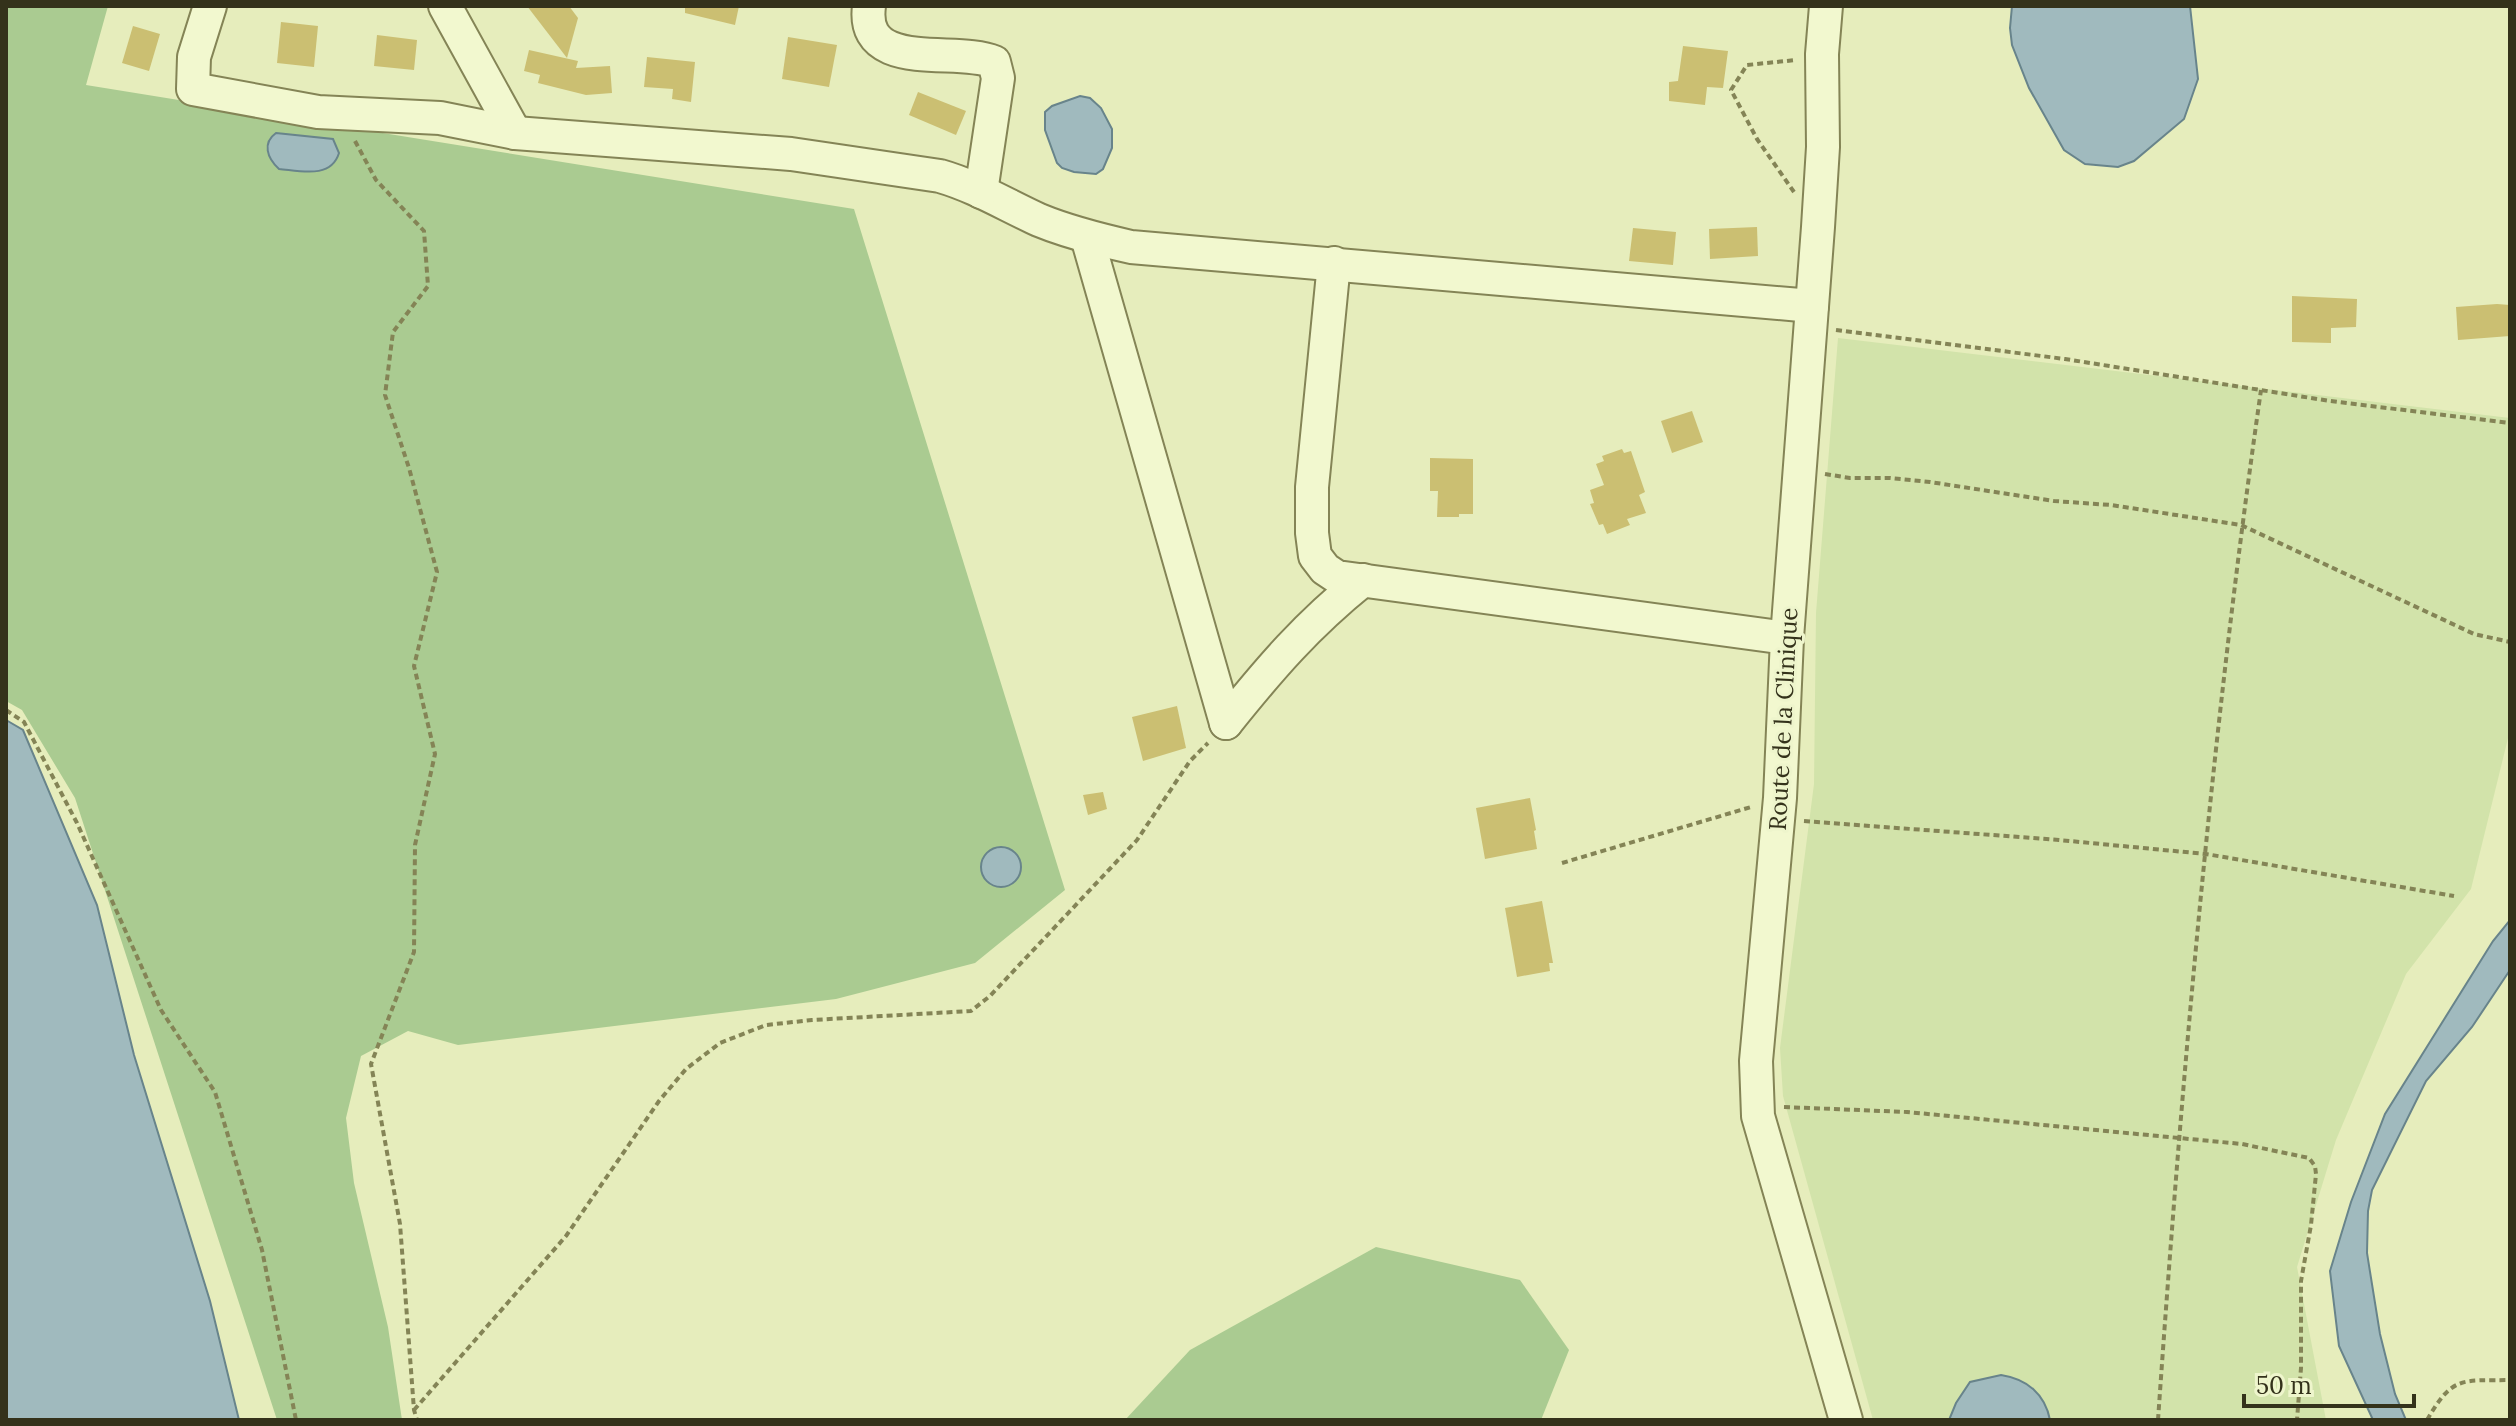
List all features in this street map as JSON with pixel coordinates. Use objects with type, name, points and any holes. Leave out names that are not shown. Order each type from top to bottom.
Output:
[{"type":"street","points":[[210,6],[194,57],[193,89],[318,112],[440,118],[515,133],[791,154],[940,176],[962,182],[1044,221],[1087,237],[1131,247],[1334,263],[1811,316]]},
{"type":"street","points":[[445,6],[515,133]]},
{"type":"street","points":[[869,6],[870,26],[877,41],[889,49],[985,58],[994,62],[998,78],[981,192]]},
{"type":"street","name":"Route de la Clinique","points":[[1826,6],[1818,227],[1787,638],[1779,809],[1756,1061],[1757,1106],[1765,1141],[1846,1420]]},
{"type":"street","points":[[1087,237],[1226,723]]},
{"type":"street","points":[[1334,263],[1312,487],[1315,556],[1325,569],[1337,577],[1787,638]]},
{"type":"street","points":[[1226,723],[1276,660],[1322,613],[1363,580]]},
{"type":"path","points":[[1818,227],[1757,139],[1731,90],[1747,65],[1785,63],[1822,54]]},
{"type":"path","points":[[341,113],[376,180],[424,231],[428,286],[393,332],[385,395],[409,468],[437,572],[414,666],[435,754],[415,845],[414,952],[371,1064],[400,1224],[417,1420]]},
{"type":"path","points":[[1811,316],[2330,401],[2510,423]]},
{"type":"path","points":[[2158,1420],[2178,1139],[2206,854],[2241,525],[2261,390]]},
{"type":"path","points":[[1799,469],[1850,478],[1944,483],[2024,497],[2111,505],[2241,525],[2474,634],[2510,642]]},
{"type":"path","points":[[6,710],[24,722],[77,823],[161,1010],[215,1092],[262,1250],[296,1420]]},
{"type":"path","points":[[414,1410],[566,1236],[659,1101],[686,1069],[720,1043],[766,1025],[971,1011],[990,996],[1137,840],[1190,761],[1226,723]]},
{"type":"path","points":[[1562,863],[1779,809],[2206,854],[2454,896]]},
{"type":"path","points":[[1757,1106],[1907,1112],[2264,1148],[2309,1158],[2315,1166],[2311,1225],[2301,1281],[2302,1344],[2297,1420]]},
{"type":"path","points":[[2427,1420],[2445,1391],[2459,1383],[2510,1380]]},
{"type":"green space","points":[[6,6],[108,6],[86,85],[854,209],[1065,890],[975,963],[836,999],[458,1045],[408,1031],[361,1056],[346,1118],[354,1183],[388,1327],[402,1420],[277,1420],[75,798],[22,710],[6,701]]},
{"type":"green space","points":[[1838,338],[2510,418],[2510,730],[2471,889],[2406,974],[2336,1140],[2297,1267],[2326,1420],[1873,1420],[1783,1096],[1780,1048],[1814,784],[1816,613]]},
{"type":"green space","points":[[1376,1247],[1520,1280],[1569,1350],[1541,1420],[1125,1420],[1190,1350]]},
{"type":"water","points":[[2012,6],[2190,6],[2198,79],[2184,119],[2134,161],[2118,167],[2085,164],[2064,150],[2029,88],[2012,45]]},
{"type":"water","points":[[1080,96],[1090,98],[1101,108],[1112,129],[1112,148],[1103,169],[1096,174],[1062,168],[1057,163],[1045,130],[1045,112],[1052,106]]},
{"type":"water","points":[[276,133],[333,139],[339,153],[329,167],[322,170],[279,169],[268,151],[269,141]]},
{"type":"water","points":[[6,720],[23,730],[97,905],[134,1055],[210,1301],[239,1420],[6,1420]]},
{"type":"water","points":[[1001,847],[1015,853],[1021,867],[1015,881],[1001,887],[987,881],[981,867],[987,853]]},
{"type":"water","points":[[2510,920],[2510,970],[2472,1027],[2426,1081],[2372,1190],[2367,1253],[2380,1334],[2395,1394],[2406,1420],[2373,1420],[2339,1346],[2330,1271],[2351,1202],[2385,1114],[2493,941]]},
{"type":"water","points":[[2001,1375],[2019,1380],[2033,1389],[2044,1403],[2050,1420],[1949,1420],[1970,1382]]},
{"type":"building","points":[[527,6],[569,6],[578,18],[567,58]]},
{"type":"building","points":[[685,6],[739,6],[735,25],[685,13]]},
{"type":"building","points":[[281,22],[318,26],[314,67],[277,63]]},
{"type":"building","points":[[133,26],[160,34],[149,71],[122,63]]},
{"type":"building","points":[[377,35],[417,40],[414,70],[374,66]]},
{"type":"building","points":[[788,37],[837,45],[829,87],[782,79]]},
{"type":"building","points":[[1683,46],[1728,51],[1723,88],[1707,87],[1705,105],[1669,101],[1669,82],[1678,81]]},
{"type":"building","points":[[529,50],[578,61],[576,68],[610,66],[612,93],[586,95],[538,83],[540,75],[524,71]]},
{"type":"building","points":[[647,57],[695,62],[691,102],[672,99],[673,89],[644,87]]},
{"type":"building","points":[[918,92],[966,111],[956,135],[909,115]]},
{"type":"building","points":[[1757,227],[1758,256],[1710,259],[1709,229]]},
{"type":"building","points":[[1633,228],[1676,232],[1673,265],[1629,261]]},
{"type":"building","points":[[2292,296],[2357,299],[2356,327],[2331,328],[2331,343],[2292,342]]},
{"type":"building","points":[[2510,305],[2510,336],[2458,340],[2456,307]]},
{"type":"building","points":[[1692,411],[1703,442],[1672,453],[1661,421]]},
{"type":"building","points":[[1622,449],[1624,453],[1631,451],[1645,492],[1639,495],[1646,513],[1627,519],[1630,525],[1607,534],[1603,524],[1599,525],[1590,504],[1594,503],[1590,490],[1604,485],[1596,464],[1604,461],[1602,456]]},
{"type":"building","points":[[1430,458],[1473,459],[1473,514],[1437,517],[1438,491],[1430,491]]},
{"type":"building","points":[[1177,706],[1186,748],[1143,761],[1132,717]]},
{"type":"building","points":[[1103,792],[1107,809],[1088,815],[1083,795]]},
{"type":"building","points":[[1530,798],[1537,849],[1485,859],[1476,808]]},
{"type":"building","points":[[1542,901],[1553,963],[1549,963],[1550,971],[1517,977],[1505,908]]}]
